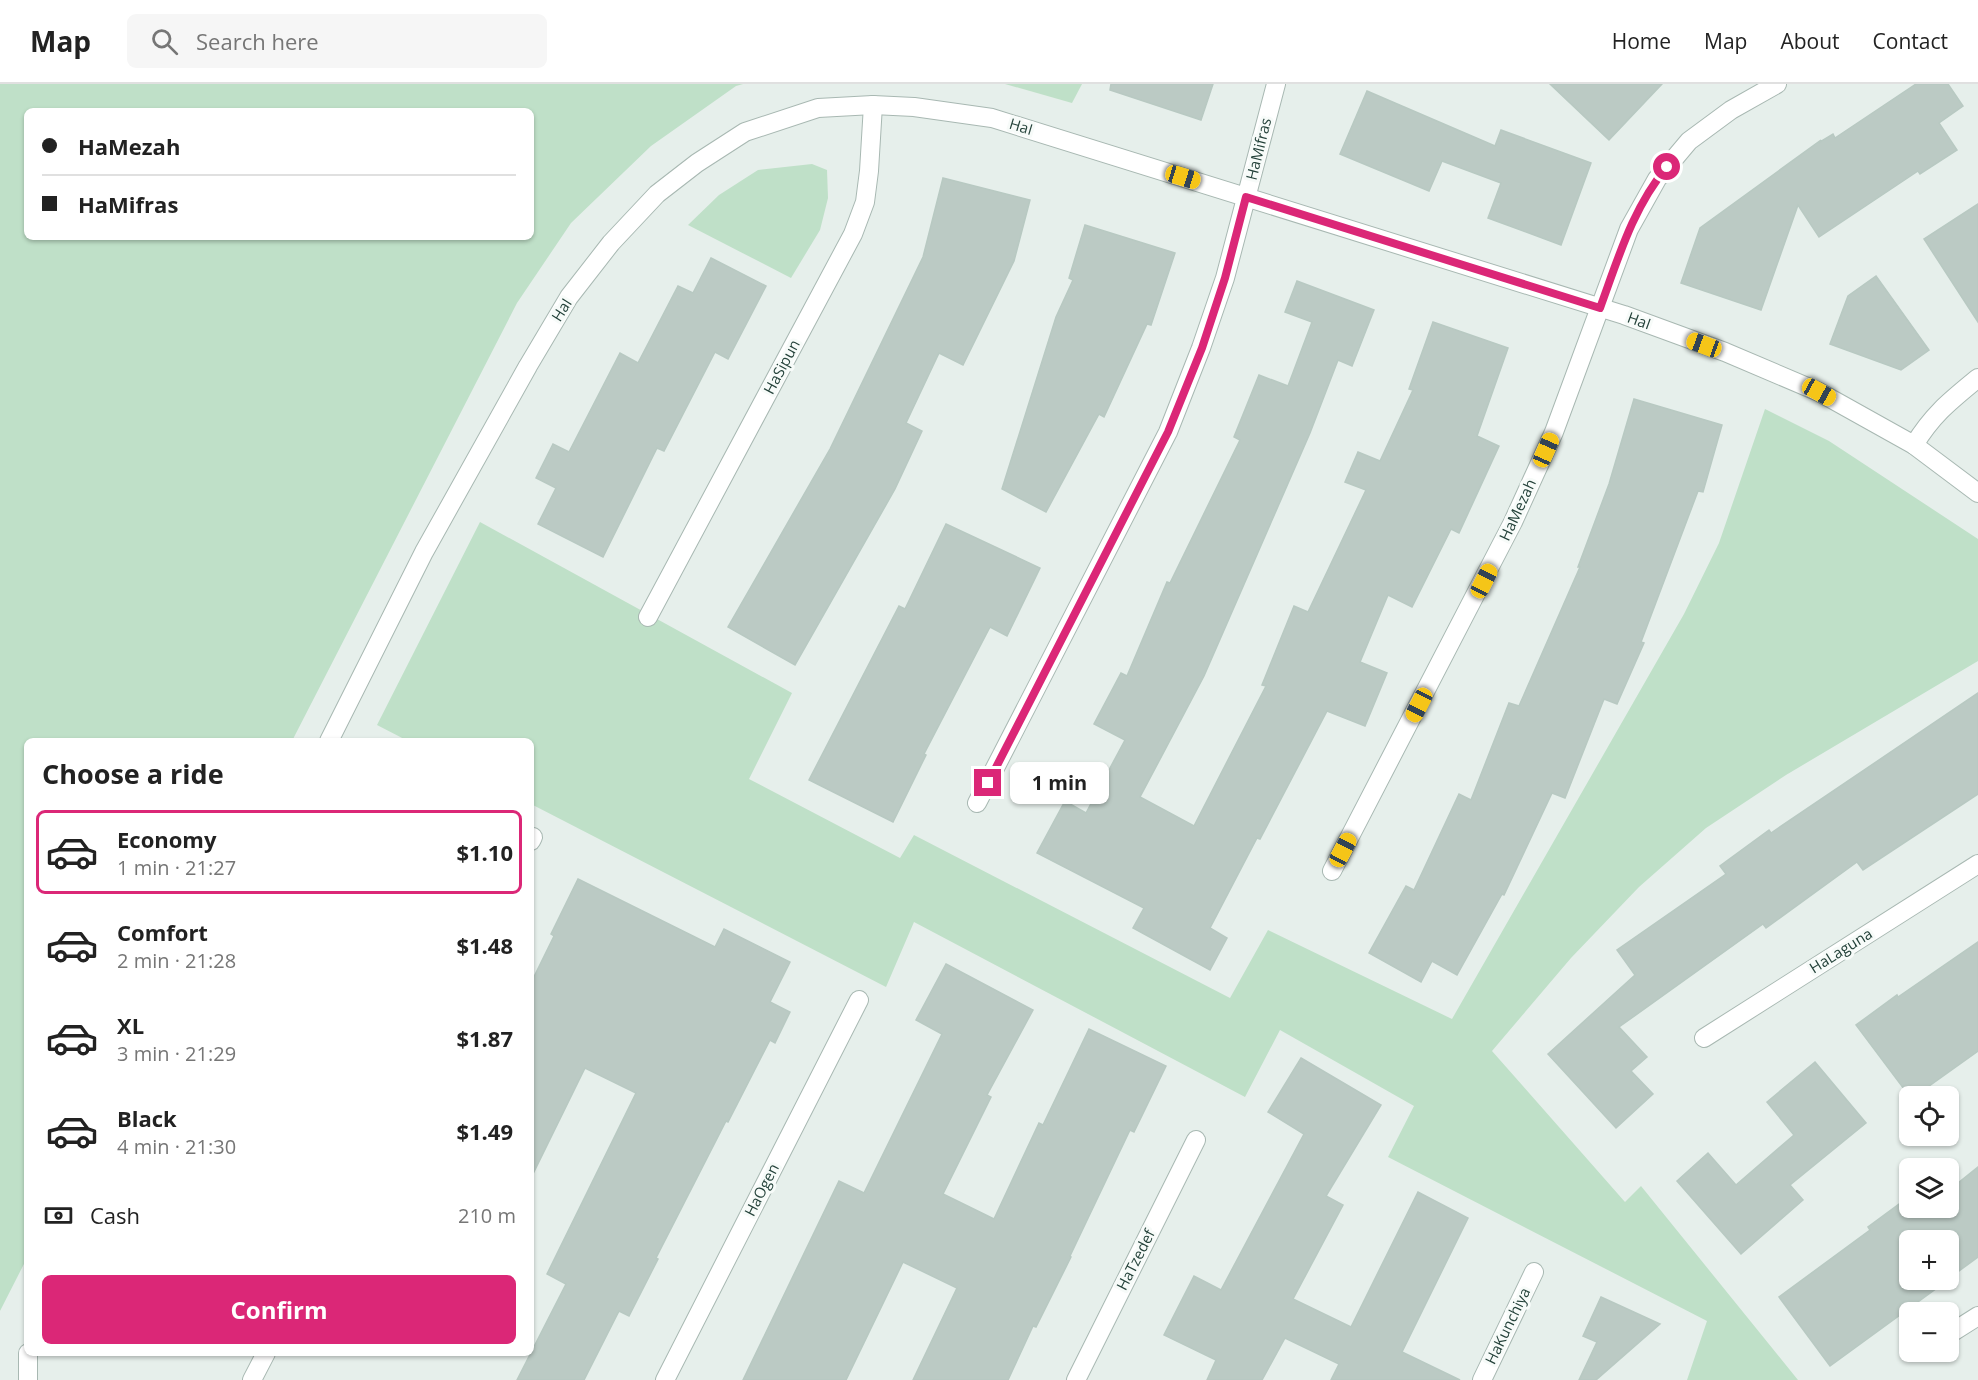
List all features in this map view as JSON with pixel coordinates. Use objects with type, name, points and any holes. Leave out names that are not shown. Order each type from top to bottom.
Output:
[{"type":"street","name":"HaMifras","points":[[977,803],[1168,432],[1202,348],[1225,278],[1276,84]]},
{"type":"street","name":"HaMezah","points":[[1332,871],[1513,522],[1554,432],[1629,229],[1656,179],[1689,141],[1731,110],[1778,84]]},
{"type":"street","name":"HaI","points":[[331,738],[424,552],[569,297],[611,243],[657,194],[697,163],[745,132],[818,108],[873,105],[914,107],[992,118],[1600,308],[1725,352],[1819,392],[1914,445],[1978,493]]},
{"type":"street","name":"HaSipun","points":[[648,617],[853,234],[865,202],[873,105]]},
{"type":"street","points":[[1914,445],[1929,422],[1949,401],[1978,378]]},
{"type":"street","name":"HaLaguna","points":[[1704,1038],[1978,864]]},
{"type":"street","name":"HaOgen","points":[[665,1380],[859,1000]]},
{"type":"street","name":"HaTzedef","points":[[1076,1380],[1196,1140]]},
{"type":"street","name":"HaKunchiya","points":[[1482,1380],[1534,1272]]},
{"type":"street","points":[[1959,1328],[1978,1316]]},
{"type":"street","points":[[28,1356],[28,1380]]},
{"type":"street","points":[[252,1380],[264,1356]]},
{"type":"green space","points":[[0,84],[743,84],[736,86],[651,146],[571,223],[517,303],[294,738],[24,738],[24,1264],[0,1311]]},
{"type":"green space","points":[[1005,84],[1082,84],[1072,103]]},
{"type":"green space","points":[[812,164],[827,170],[828,198],[820,230],[791,278],[688,225],[719,195],[758,170]]},
{"type":"green space","points":[[1765,409],[1829,441],[1978,539],[1978,661],[1786,775],[1706,828],[1639,887],[1571,958],[1492,1051],[1625,1202],[1641,1186],[1798,1380],[1687,1380],[1707,1321],[1388,1157],[1414,1106],[1280,1030],[1245,1097],[914,922],[886,987],[534,806],[534,738],[402,738],[377,725],[480,522],[792,693],[749,779],[900,858],[914,835],[1230,998],[1268,930],[1452,1019],[1684,614],[1719,543]]},
{"type":"building","points":[[1111,84],[1213,84],[1201,120],[1110,90]]},
{"type":"building","points":[[1550,84],[1662,84],[1609,140]]},
{"type":"building","points":[[1916,84],[1948,84],[1963,106],[1939,123],[1957,150],[1920,174],[1918,171],[1819,237],[1798,205],[1761,310],[1681,283],[1700,228],[1821,140],[1820,142],[1833,134],[1835,138]]},
{"type":"building","points":[[1367,91],[1495,146],[1501,130],[1591,163],[1561,245],[1488,218],[1501,183],[1442,161],[1429,191],[1340,154]]},
{"type":"building","points":[[943,178],[1030,200],[1014,261],[963,365],[939,353],[906,423],[922,431],[895,489],[795,665],[728,627],[830,449],[923,257]]},
{"type":"building","points":[[1978,204],[1978,322],[1924,239]]},
{"type":"building","points":[[1085,225],[1175,253],[1151,325],[1147,324],[1104,417],[1099,414],[1046,512],[1002,489],[1056,317],[1073,280],[1069,278]]},
{"type":"building","points":[[711,258],[766,286],[728,359],[715,352],[664,451],[657,448],[603,557],[538,524],[556,488],[536,478],[553,444],[569,452],[620,353],[638,363],[678,286],[693,293]]},
{"type":"building","points":[[1876,276],[1929,350],[1901,370],[1830,344],[1848,296]]},
{"type":"building","points":[[1297,281],[1374,310],[1352,366],[1338,360],[1310,433],[1204,676],[1140,797],[1194,826],[1266,686],[1262,685],[1294,606],[1308,612],[1366,490],[1345,482],[1358,452],[1380,461],[1413,390],[1409,389],[1433,322],[1508,348],[1477,436],[1499,446],[1459,533],[1451,529],[1412,607],[1388,595],[1360,662],[1387,673],[1365,726],[1327,711],[1210,928],[1227,938],[1210,970],[1133,928],[1144,908],[1037,853],[1065,801],[1086,813],[1125,740],[1094,724],[1121,673],[1127,676],[1167,582],[1170,583],[1240,440],[1234,437],[1259,375],[1288,386],[1312,322],[1285,312]]},
{"type":"building","points":[[1634,399],[1722,425],[1703,492],[1698,491],[1641,642],[1644,643],[1617,704],[1604,699],[1565,798],[1552,793],[1504,895],[1502,894],[1457,975],[1432,961],[1421,982],[1369,953],[1406,886],[1414,890],[1459,794],[1471,800],[1509,703],[1519,706],[1580,567],[1578,567],[1609,484]]},
{"type":"building","points":[[946,524],[1040,568],[1007,636],[990,627],[924,754],[926,755],[893,822],[809,780],[899,606],[905,609]]},
{"type":"building","points":[[1978,693],[1978,794],[1863,870],[1857,862],[1766,928],[1763,924],[1619,1027],[1647,1057],[1631,1071],[1653,1094],[1616,1128],[1548,1054],[1635,975],[1617,950],[1726,874],[1720,866],[1769,830],[1771,833]]},
{"type":"building","points":[[578,879],[715,947],[724,929],[790,962],[770,1002],[790,1012],[775,1043],[770,1040],[728,1122],[726,1121],[629,1316],[619,1311],[584,1380],[517,1380],[529,1356],[534,1356],[534,1347],[566,1284],[547,1274],[636,1093],[585,1068],[534,1172],[534,977],[554,936],[551,934]]},
{"type":"building","points":[[1978,942],[1978,1051],[1929,1086],[1902,1086],[1856,1025],[1897,995],[1898,997]]},
{"type":"building","points":[[946,964],[1033,1010],[987,1095],[991,1097],[943,1194],[994,1219],[1039,1123],[1043,1125],[1089,1029],[1166,1066],[1134,1132],[1130,1130],[1071,1257],[1036,1327],[1033,1326],[1008,1380],[913,1380],[957,1288],[903,1262],[846,1380],[743,1380],[839,1181],[864,1193],[942,1034],[916,1020]]},
{"type":"building","points":[[1301,1058],[1381,1105],[1326,1196],[1343,1205],[1293,1299],[1351,1327],[1418,1192],[1468,1218],[1402,1352],[1460,1380],[1331,1380],[1339,1364],[1285,1338],[1262,1380],[1207,1380],[1216,1360],[1164,1335],[1194,1276],[1221,1290],[1304,1134],[1268,1112]]},
{"type":"building","points":[[1815,1062],[1866,1123],[1790,1185],[1803,1200],[1741,1254],[1677,1181],[1708,1153],[1736,1185],[1794,1135],[1767,1102]]},
{"type":"building","points":[[1978,1167],[1978,1257],[1959,1271],[1959,1230],[1899,1230],[1899,1290],[1934,1290],[1918,1302],[1899,1302],[1899,1316],[1830,1366],[1779,1297],[1870,1230],[1868,1227],[1899,1204],[1899,1218],[1959,1218],[1959,1182]]},
{"type":"building","points":[[1601,1297],[1660,1324],[1596,1380],[1579,1380],[1597,1342],[1583,1336]]},
{"type":"route","points":[[988,783],[1168,432],[1202,348],[1225,278],[1246,197],[1600,308],[1629,229],[1656,179],[1667,167]]}]
